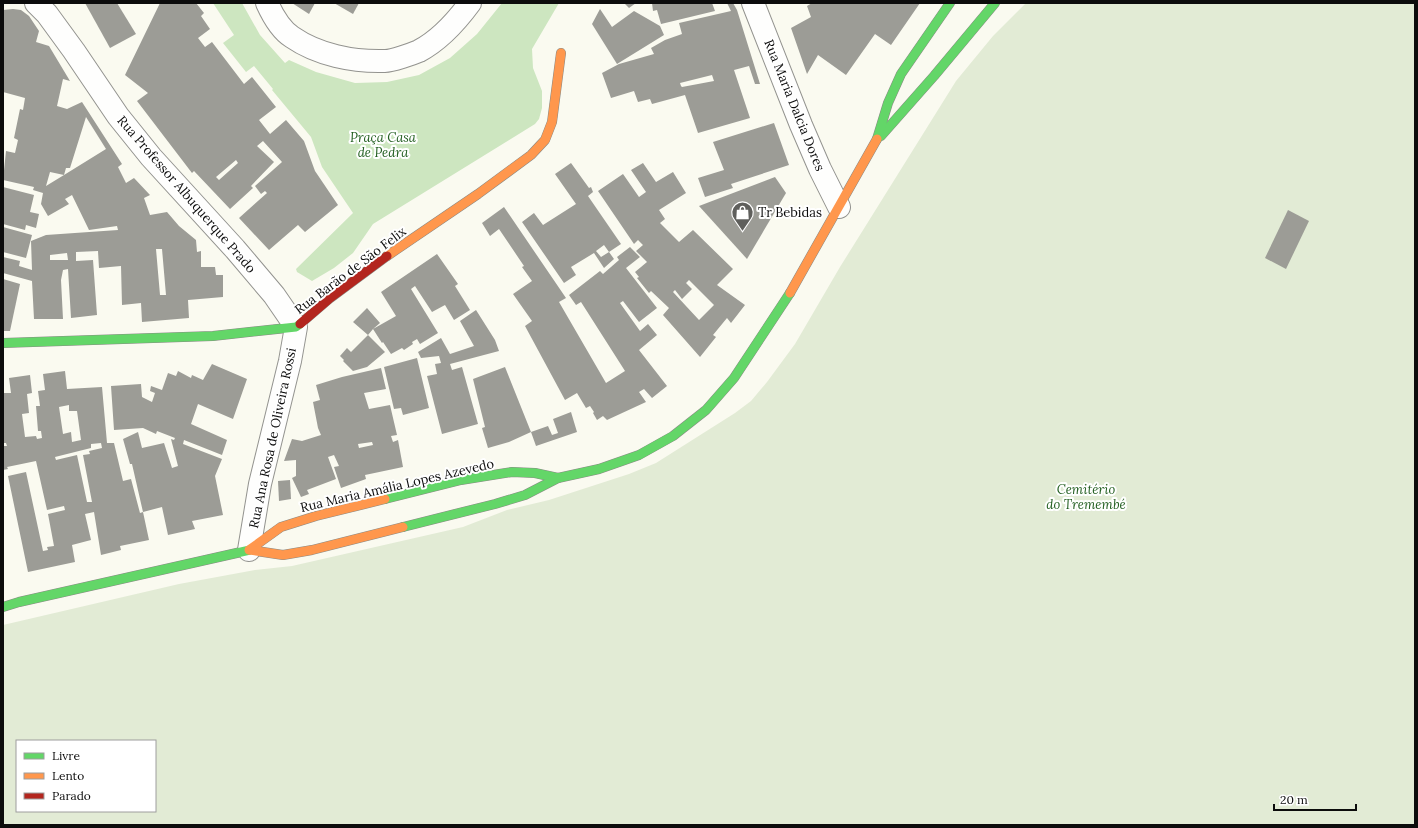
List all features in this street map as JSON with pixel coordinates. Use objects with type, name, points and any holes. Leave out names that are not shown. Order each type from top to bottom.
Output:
[{"type":"main road","name":"Rua Maria Amália Lopes Azevedo","points":[[877,140],[888,103],[901,74],[950,3]]},
{"type":"main road","name":"Rua Maria Amália Lopes Azevedo","points":[[3,607],[19,602],[249,550],[283,555],[312,550],[516,498],[558,478],[599,469],[639,455],[673,436],[706,410],[734,378],[797,283],[877,140],[934,76],[995,3]]},
{"type":"main road","name":"Rua Barão de São Felix","points":[[3,343],[213,336],[296,327],[329,299],[380,261],[478,194],[531,155],[545,140],[552,122],[561,53]]},
{"type":"main road","name":"Rua Maria Amália Lopes Azevedo","points":[[249,550],[281,527],[316,516],[461,480],[512,472],[535,473],[558,478]]},
{"type":"street","name":"Rua Professor Albuquerque Prado","points":[[36,3],[47,14],[74,51],[118,116],[151,157],[235,249],[274,295],[296,327]]},
{"type":"street","points":[[267,3],[280,24],[291,37],[317,50],[347,58],[386,61],[419,51],[447,32],[470,3]]},
{"type":"street","name":"Rua Maria Dalcia Dores","points":[[753,3],[820,169],[839,207]]},
{"type":"street","name":"Rua Ana Rosa de Oliveira Rossi","points":[[249,550],[265,461],[290,361],[296,327]]},
{"type":"green space","name":"Praça Casa de Pedra","points":[[213,3],[242,3],[260,35],[285,63],[289,60],[316,72],[355,83],[387,82],[419,75],[450,58],[477,34],[502,3],[559,3],[532,49],[533,68],[542,91],[542,108],[539,119],[535,124],[373,224],[353,253],[334,268],[312,281],[297,272],[296,269],[353,213],[322,167],[311,137],[254,66],[246,72],[223,43],[234,35]]},
{"type":"green space","name":"Cemitério do Tremembé","points":[[1026,3],[1415,3],[1415,825],[3,825],[3,625],[179,584],[255,570],[292,566],[463,527],[507,510],[549,500],[629,474],[656,463],[735,413],[751,401],[767,382],[795,344],[840,267],[956,81],[993,36]]},
{"type":"building","points":[[85,3],[117,3],[136,34],[110,48]]},
{"type":"building","points":[[160,3],[196,3],[204,13],[201,16],[210,29],[198,38],[205,47],[212,42],[244,84],[252,77],[276,107],[259,120],[270,134],[286,120],[304,141],[315,171],[338,205],[305,232],[298,225],[269,250],[239,218],[267,193],[265,191],[261,194],[255,186],[282,162],[263,141],[257,146],[274,162],[251,186],[253,188],[230,209],[194,171],[192,173],[137,101],[148,93],[125,75]],"holes":[[[236,160],[238,163],[219,180],[216,177]]]},
{"type":"building","points":[[292,3],[315,3],[309,14]]},
{"type":"building","points":[[334,3],[359,3],[353,14]]},
{"type":"building","points":[[624,3],[636,3],[629,8]]},
{"type":"building","points":[[652,3],[712,3],[715,11],[661,24],[657,10],[653,11]]},
{"type":"building","points":[[727,3],[733,3],[737,10],[760,84],[755,84],[749,66],[734,70],[750,118],[698,133],[685,95],[652,104],[650,99],[638,102],[634,91],[611,98],[602,73],[619,64],[654,54],[651,48],[665,40],[682,34],[679,23],[731,11]],"holes":[[[712,75],[714,81],[682,87],[680,83]]]},
{"type":"building","points":[[812,3],[920,3],[891,45],[875,34],[846,75],[818,55],[807,74],[791,28],[811,17],[807,6]]},
{"type":"building","points":[[600,9],[612,27],[634,11],[660,26],[664,35],[617,64],[592,24]]},
{"type":"building","points":[[3,10],[21,10],[29,16],[39,31],[36,42],[49,46],[70,81],[63,79],[57,106],[67,109],[82,102],[122,164],[118,167],[126,183],[134,178],[150,195],[144,198],[150,215],[167,212],[179,226],[196,240],[197,252],[201,251],[201,267],[215,267],[216,275],[223,275],[223,297],[188,300],[189,318],[142,322],[141,303],[122,305],[121,266],[99,268],[98,251],[76,252],[76,261],[93,260],[97,315],[71,318],[68,269],[63,270],[61,280],[63,319],[34,319],[32,281],[3,273],[3,257],[20,261],[19,266],[32,270],[31,241],[46,235],[118,230],[117,226],[89,230],[72,195],[65,199],[69,204],[48,216],[41,204],[43,193],[33,190],[34,187],[3,180],[6,151],[15,153],[18,140],[14,138],[20,109],[23,110],[25,98],[3,92]],"holes":[[[86,117],[106,149],[64,175],[66,168],[70,168]],[[50,172],[64,175],[46,186]],[[156,249],[162,249],[166,295],[160,295]],[[67,253],[68,260],[50,260],[50,255]]]},
{"type":"building","points":[[774,123],[789,165],[731,184],[733,188],[705,197],[698,178],[724,170],[713,142]]},
{"type":"building","points":[[571,163],[589,188],[591,187],[593,192],[588,196],[621,244],[609,252],[614,259],[604,268],[594,253],[571,267],[576,275],[564,283],[522,222],[534,213],[543,225],[576,204],[555,174]],"holes":[[[604,245],[609,252],[601,257],[596,251]]]},
{"type":"building","points":[[643,163],[656,182],[673,172],[686,193],[659,210],[665,219],[660,223],[679,242],[693,230],[733,269],[717,285],[745,305],[731,323],[727,318],[713,335],[716,337],[700,357],[663,315],[669,308],[651,291],[649,293],[637,278],[639,277],[635,272],[647,262],[636,251],[643,245],[638,240],[634,244],[598,191],[623,174],[639,197],[646,192],[631,170]],"holes":[[[689,280],[714,305],[699,320],[673,292],[675,290],[682,299],[692,289],[686,283]]]},
{"type":"building","name":"Tr Bebidas","points":[[775,177],[786,193],[747,259],[699,206]]},
{"type":"building","points":[[3,187],[34,195],[30,212],[39,214],[36,228],[26,225],[25,230],[3,224]]},
{"type":"building","points":[[504,207],[566,298],[559,302],[606,383],[625,371],[581,302],[576,305],[569,295],[600,271],[603,274],[619,260],[617,257],[630,247],[640,257],[626,268],[657,308],[639,322],[623,301],[620,303],[640,331],[648,324],[657,335],[639,350],[667,386],[652,398],[644,389],[639,392],[646,402],[607,420],[603,416],[597,420],[590,406],[586,408],[577,393],[565,400],[525,326],[532,321],[513,294],[532,281],[522,267],[524,266],[499,229],[490,236],[482,223]]},
{"type":"building","points":[[1288,210],[1309,221],[1286,269],[1265,258]]},
{"type":"building","points":[[3,227],[32,235],[26,258],[3,252]]},
{"type":"building","points":[[437,254],[458,284],[455,286],[470,310],[454,320],[445,305],[432,312],[415,286],[411,289],[438,333],[420,344],[417,339],[412,342],[413,344],[404,350],[402,348],[391,354],[373,329],[396,316],[381,292]]},
{"type":"building","points":[[3,279],[20,284],[10,331],[3,331]]},
{"type":"building","points":[[367,308],[380,323],[368,335],[353,322]]},
{"type":"building","points":[[476,310],[495,340],[499,351],[450,364],[452,370],[462,367],[478,424],[442,434],[427,376],[437,374],[435,364],[441,363],[439,356],[421,358],[418,352],[441,338],[450,354],[474,346],[460,321]]},
{"type":"building","points":[[368,335],[385,352],[367,367],[353,371],[340,356],[347,348],[351,352]]},
{"type":"building","points":[[417,358],[429,408],[403,415],[401,408],[394,409],[384,367]]},
{"type":"building","points":[[212,364],[247,379],[233,419],[198,404],[191,424],[227,440],[222,455],[184,440],[183,444],[222,459],[215,476],[223,515],[192,521],[195,529],[168,535],[162,507],[143,512],[132,464],[130,464],[123,439],[138,432],[142,448],[164,443],[172,468],[178,466],[171,439],[174,440],[175,438],[157,431],[156,434],[143,428],[114,430],[111,386],[141,384],[142,397],[152,402],[155,393],[150,391],[151,386],[162,390],[168,373],[176,376],[178,371],[191,378],[192,375],[203,380]]},
{"type":"building","points":[[505,367],[531,432],[509,442],[488,448],[482,428],[485,427],[473,379]]},
{"type":"building","points":[[381,368],[386,389],[364,393],[369,409],[390,405],[397,435],[391,436],[393,442],[398,440],[403,467],[365,475],[366,479],[341,488],[334,467],[339,466],[334,455],[328,457],[336,479],[307,490],[309,494],[301,497],[292,478],[296,476],[296,460],[284,461],[292,439],[302,441],[321,435],[318,428],[313,402],[320,400],[316,385]],"holes":[[[372,442],[373,445],[359,448],[358,444]]]},
{"type":"building","points":[[65,371],[67,389],[102,387],[107,443],[114,443],[123,481],[131,479],[140,513],[143,512],[149,540],[120,546],[121,550],[101,555],[94,512],[85,514],[91,540],[72,545],[75,562],[28,572],[8,476],[26,472],[43,551],[48,550],[47,547],[54,546],[48,514],[65,510],[64,506],[47,510],[36,461],[7,467],[8,469],[3,470],[3,446],[7,446],[6,443],[3,443],[3,393],[11,393],[9,378],[30,375],[32,393],[27,394],[29,413],[22,414],[25,437],[36,436],[37,439],[42,438],[41,431],[38,431],[36,406],[40,406],[38,391],[45,390],[43,374]],"holes":[[[69,405],[69,411],[77,411],[81,440],[72,442],[71,432],[63,434],[59,407]],[[101,443],[102,448],[89,451],[90,454],[83,455],[92,502],[87,502],[77,455],[56,460],[55,457],[91,448],[91,444]]]},
{"type":"building","points":[[571,412],[577,432],[536,446],[531,432],[548,426],[552,435],[558,433],[553,419]]},
{"type":"building","points":[[290,480],[291,499],[279,501],[278,481]]},
{"type":"traffic: fast","points":[[877,139],[888,103],[901,74],[950,3]]},
{"type":"traffic: fast","points":[[881,136],[995,3]]},
{"type":"traffic: fast","points":[[403,527],[525,495],[558,478],[599,469],[639,455],[673,436],[706,410],[734,378],[790,293]]},
{"type":"traffic: fast","points":[[3,343],[213,336],[296,327],[300,324]]},
{"type":"traffic: fast","points":[[385,499],[461,480],[512,472],[535,473],[558,478]]},
{"type":"traffic: fast","points":[[3,607],[19,602],[250,550]]},
{"type":"traffic: slow","points":[[387,256],[478,194],[531,155],[545,140],[552,122],[561,53]]},
{"type":"traffic: slow","points":[[790,293],[877,139]]},
{"type":"traffic: slow","points":[[249,550],[281,527],[316,516],[385,499]]},
{"type":"traffic: slow","points":[[250,550],[283,555],[312,550],[403,527]]},
{"type":"traffic: jam","points":[[300,324],[329,299],[387,256]]},
{"type":"place","name":"Tr Bebidas","points":[[743,232]]}]
